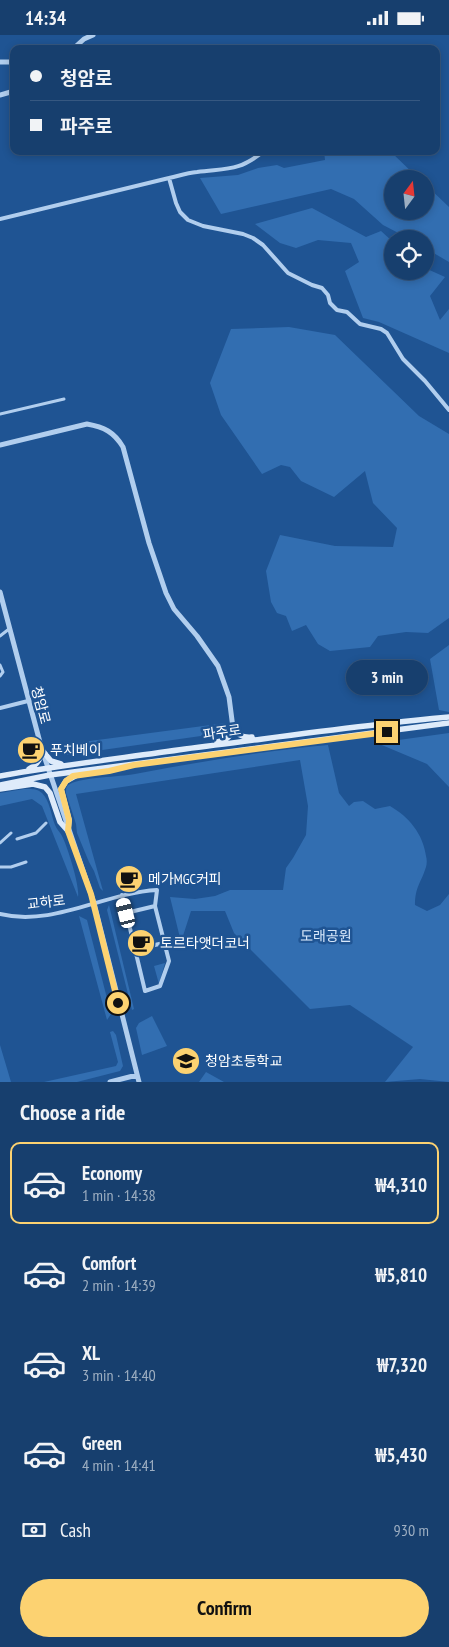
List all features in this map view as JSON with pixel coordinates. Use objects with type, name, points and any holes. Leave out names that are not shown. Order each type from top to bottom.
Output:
[{"type":"main road","name":"파주로","points":[[0,776],[47,767],[278,736],[449,717]]},
{"type":"main road","name":"파주로","points":[[0,785],[50,775],[449,723]]},
{"type":"main road","points":[[233,728],[240,736],[278,736]]},
{"type":"main road","points":[[205,747],[226,739],[233,728]]},
{"type":"main road","points":[[42,749],[51,761],[61,765],[68,765]]},
{"type":"main road","points":[[23,772],[36,765],[42,749]]},
{"type":"main road","points":[[68,831],[69,820],[61,789],[66,781],[73,776],[134,765]]},
{"type":"main road","points":[[0,789],[33,784],[45,787],[50,793],[60,822],[68,831]]},
{"type":"street","points":[[77,45],[93,35]]},
{"type":"street","points":[[0,219],[169,178],[197,172],[236,168],[252,161],[259,155]]},
{"type":"street","points":[[169,178],[178,208],[188,220],[202,226],[243,234],[253,238],[263,245],[288,273],[322,288],[336,310],[347,312],[360,324],[381,329],[388,333],[403,359],[425,381],[449,410]]},
{"type":"street","points":[[0,414],[64,399]]},
{"type":"street","points":[[0,445],[87,424],[99,426],[117,437],[123,447],[149,543],[166,593],[174,609],[197,636],[218,666],[229,697],[233,728]]},
{"type":"street","name":"청암로","points":[[0,592],[47,767],[94,903],[139,1082]]},
{"type":"street","points":[[0,636],[9,629]]},
{"type":"street","points":[[0,665],[3,672],[0,676]]},
{"type":"street","points":[[0,708],[28,701]]},
{"type":"street","points":[[17,839],[36,833],[46,823]]},
{"type":"street","points":[[0,843],[11,833]]},
{"type":"street","points":[[0,867],[11,867],[26,862]]},
{"type":"street","name":"교하로","points":[[0,914],[19,916],[45,915],[122,895],[157,890],[155,905]]},
{"type":"street","points":[[122,895],[126,913],[136,949],[145,991],[160,986],[169,961],[155,905],[126,913]]},
{"type":"street","points":[[136,949],[164,943]]},
{"type":"street","points":[[110,1082],[137,1075]]},
{"type":"green space","points":[[324,155],[394,155],[410,170],[384,170],[384,220],[434,220],[434,193],[449,207],[449,262],[434,253],[434,230],[393,230],[383,225],[354,199],[331,189],[221,214],[200,178],[238,175],[258,168],[277,165],[284,168],[325,160]]},
{"type":"green space","points":[[312,208],[366,237],[381,231],[384,234],[384,280],[434,280],[434,272],[445,277],[430,296],[440,320],[449,309],[449,353],[379,322],[363,318],[345,271],[359,262],[351,243],[318,240],[296,248],[280,243],[255,224]]},
{"type":"green space","points":[[289,327],[335,335],[419,416],[449,434],[449,618],[428,633],[406,632],[378,636],[370,647],[330,651],[318,644],[306,625],[292,631],[286,616],[277,613],[271,602],[266,571],[280,535],[335,546],[393,547],[397,528],[373,503],[365,471],[334,497],[301,481],[290,467],[281,465],[262,474],[221,415],[210,383],[231,329]]},
{"type":"green space","points":[[449,645],[449,712],[439,710],[430,659]]},
{"type":"green space","points":[[226,723],[226,728],[222,733],[67,755],[57,753],[52,746]]},
{"type":"green space","points":[[449,733],[449,787],[427,764],[377,743]]},
{"type":"green space","name":"도래공원","points":[[328,745],[339,793],[349,806],[354,802],[363,801],[375,809],[390,806],[409,821],[422,840],[427,863],[417,889],[415,905],[427,911],[440,905],[449,894],[449,1082],[420,1079],[385,1082],[413,1047],[350,1005],[310,1009],[234,933],[225,911],[191,911],[181,942],[170,897],[195,899],[215,896],[230,890],[283,890],[286,868],[306,835],[308,806],[300,760],[76,794],[103,891],[100,888],[77,833],[66,793],[66,787],[83,780]]},
{"type":"green space","points":[[24,789],[38,790],[47,800],[55,825],[63,838],[70,859],[78,897],[42,806],[32,799],[0,806],[0,793]]},
{"type":"green space","points":[[109,905],[134,1009],[132,1010],[107,910]]},
{"type":"green space","points":[[79,916],[87,920],[111,1014],[107,1020]]},
{"type":"green space","points":[[165,963],[159,984],[154,966]]},
{"type":"green space","points":[[152,1016],[167,1046],[142,1055],[136,1028],[139,1023]]},
{"type":"green space","points":[[113,1031],[116,1035],[123,1066],[120,1071],[77,1082],[44,1082],[116,1066],[118,1062],[110,1032]]},
{"type":"green space","points":[[0,1045],[11,1082],[0,1082]]},
{"type":"green space","points":[[206,1072],[224,1082],[199,1082]]},
{"type":"place","name":"푸치베이","points":[[31,750]]},
{"type":"place","name":"메가MGC커피","points":[[129,879]]},
{"type":"place","name":"토르타앳더코너","points":[[141,943]]},
{"type":"place","name":"청암초등학교","points":[[186,1061]]},
{"type":"route","points":[[118,1003],[91,894],[68,831],[69,820],[61,789],[62,785],[73,776],[134,765],[387,732]]}]
